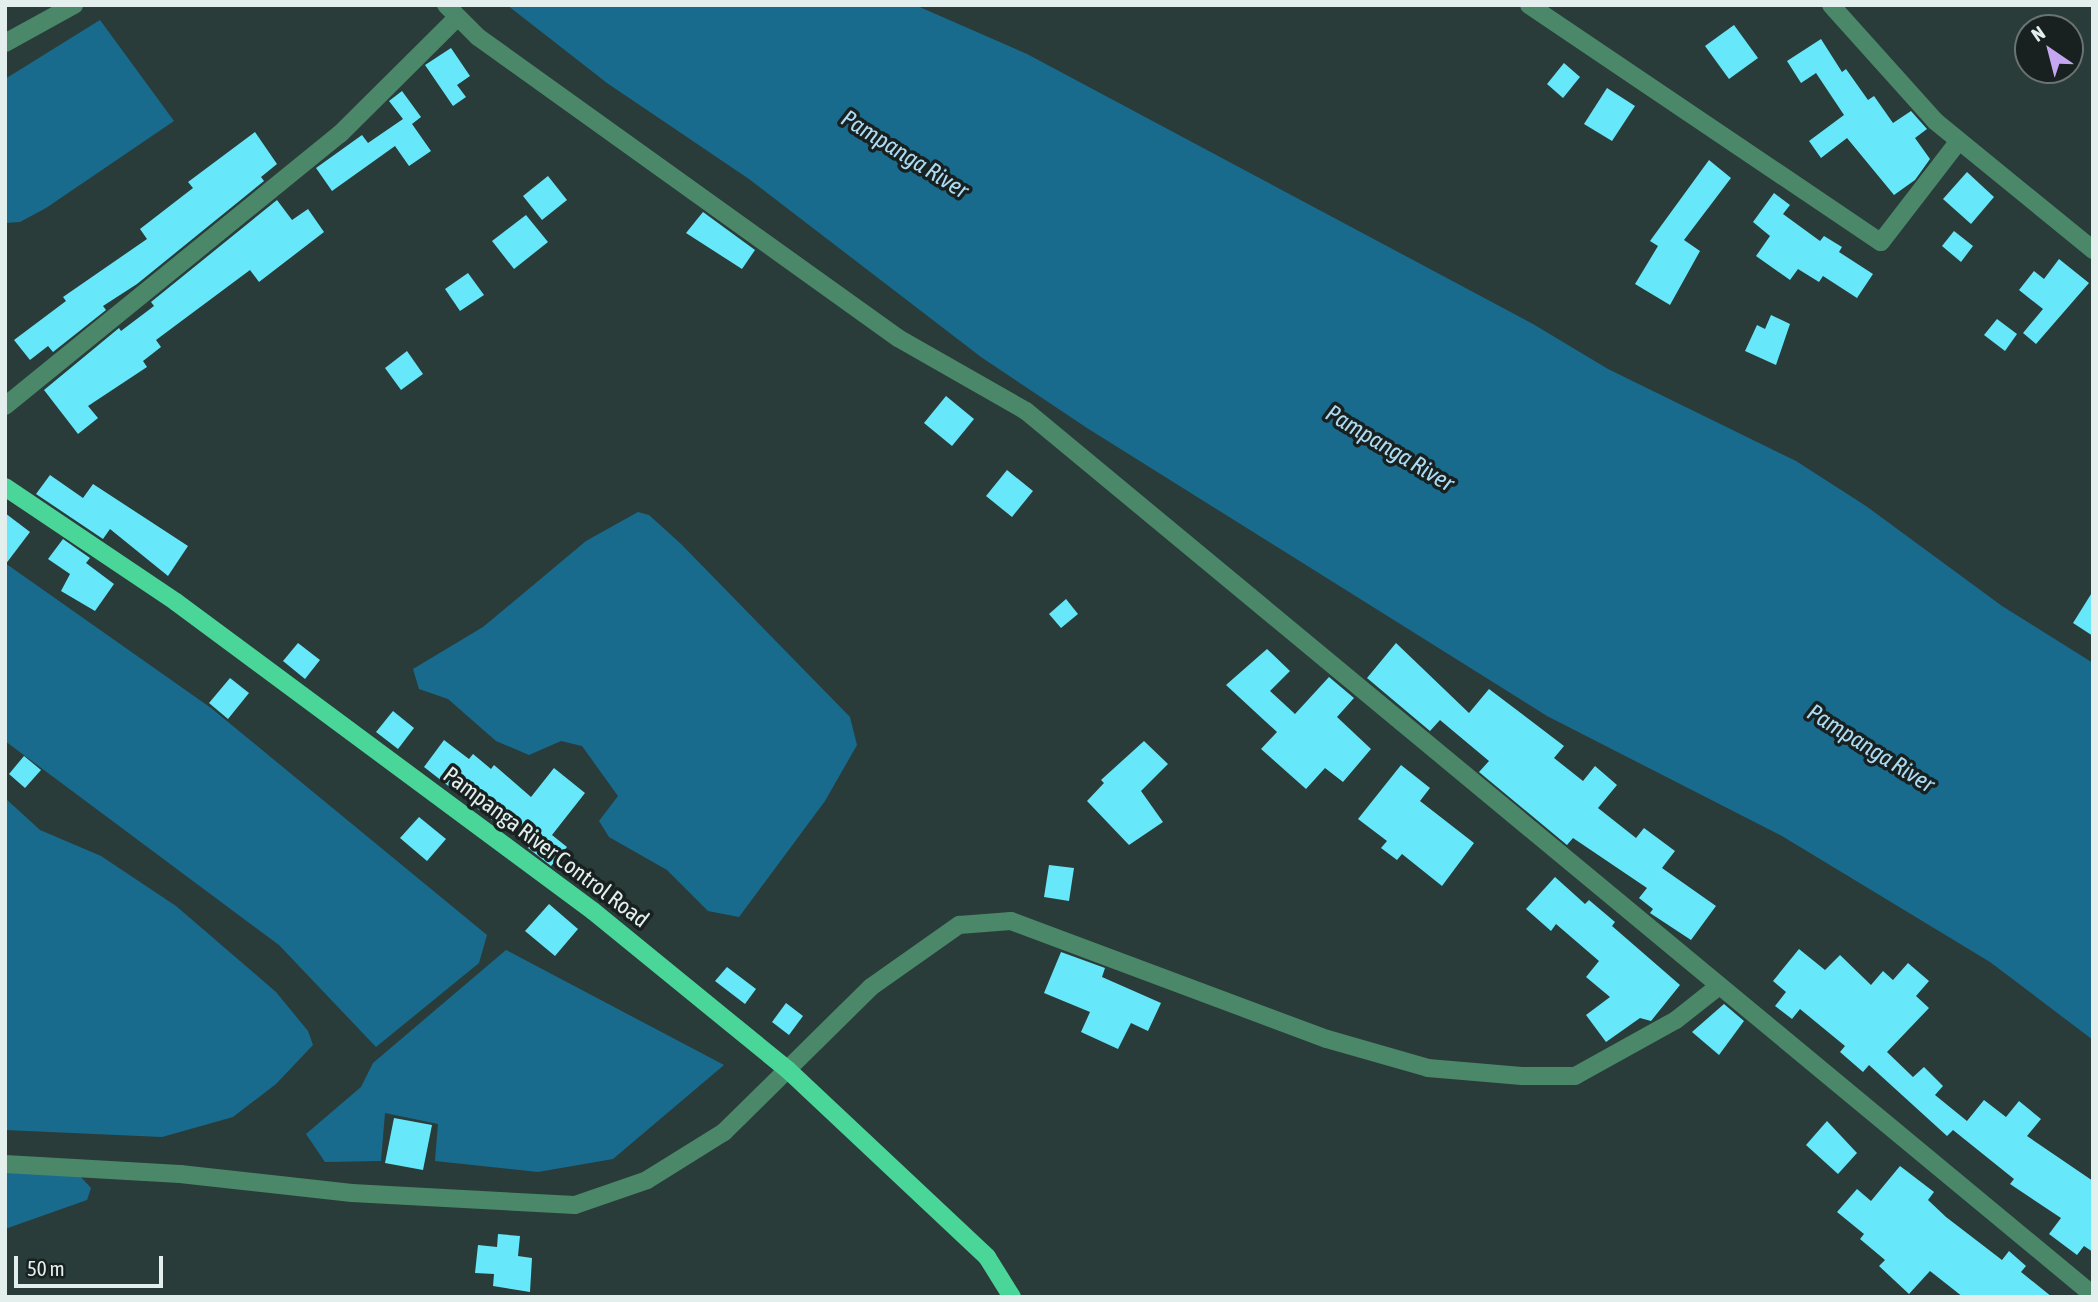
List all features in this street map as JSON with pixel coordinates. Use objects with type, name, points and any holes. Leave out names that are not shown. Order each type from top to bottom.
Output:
[{"type":"main road","name":"Pampanga River Control Road","points":[[5,487],[176,602],[582,903],[788,1070],[987,1257],[1012,1297]]},
{"type":"street","points":[[5,43],[74,5]]},
{"type":"street","points":[[1529,5],[1881,242],[1958,142]]},
{"type":"street","points":[[1831,5],[1958,142],[2093,250]]},
{"type":"street","points":[[5,406],[340,134],[452,12],[898,338],[1026,411],[2093,1295]]},
{"type":"street","points":[[5,1164],[180,1174],[352,1193],[575,1205],[647,1180],[724,1132],[871,987],[959,925],[1012,921],[1328,1039],[1428,1068],[1509,1075],[1575,1076],[1676,1020],[1718,986]]},
{"type":"water","name":"Pampanga River","points":[[507,5],[915,5],[1027,54],[1533,324],[1608,369],[1796,461],[1866,506],[2002,606],[2093,663],[2093,1040],[1990,962],[1782,836],[1547,716],[1087,428],[981,357],[749,179],[607,83]]},
{"type":"water","points":[[100,20],[174,121],[46,208],[20,222],[5,223],[5,79]]},
{"type":"water","points":[[638,512],[649,515],[681,544],[850,717],[857,745],[825,801],[739,917],[708,911],[667,870],[609,837],[599,821],[618,796],[582,746],[561,741],[529,755],[496,741],[448,699],[419,689],[413,669],[483,627],[586,541]]},
{"type":"water","points":[[5,563],[211,708],[487,935],[479,963],[376,1047],[279,945],[5,741]]},
{"type":"water","points":[[5,798],[40,830],[101,856],[176,906],[276,992],[308,1031],[313,1045],[276,1084],[233,1117],[162,1137],[5,1130]]},
{"type":"water","points":[[506,950],[724,1065],[613,1159],[538,1172],[435,1161],[438,1124],[385,1113],[381,1161],[325,1162],[306,1134],[361,1087],[373,1063]]},
{"type":"water","points":[[5,1171],[78,1174],[91,1188],[87,1200],[5,1229]]},
{"type":"building","points":[[1734,25],[1758,58],[1729,79],[1705,46]]},
{"type":"building","points":[[1821,39],[1842,72],[1846,69],[1868,100],[1874,96],[1893,123],[1911,111],[1927,129],[1915,138],[1930,159],[1915,180],[1894,195],[1847,138],[1821,158],[1809,141],[1844,115],[1816,73],[1801,83],[1787,61]]},
{"type":"building","points":[[451,48],[470,76],[457,85],[466,97],[453,106],[425,65]]},
{"type":"building","points":[[1564,63],[1580,77],[1563,98],[1547,84]]},
{"type":"building","points":[[1607,88],[1635,106],[1612,141],[1584,124]]},
{"type":"building","points":[[402,91],[421,117],[412,124],[431,151],[409,166],[395,146],[332,191],[316,168],[362,135],[368,143],[403,119],[389,101]]},
{"type":"building","points":[[255,132],[277,164],[261,177],[264,181],[137,284],[103,306],[106,310],[53,352],[48,346],[30,360],[14,340],[66,301],[63,297],[147,239],[140,229],[193,188],[188,182]]},
{"type":"building","points":[[1709,160],[1731,178],[1684,240],[1700,251],[1670,305],[1635,284],[1658,246],[1650,241]]},
{"type":"building","points":[[1967,172],[1994,197],[1971,224],[1943,199]]},
{"type":"building","points":[[548,176],[567,200],[542,220],[523,196]]},
{"type":"building","points":[[1774,193],[1790,205],[1783,214],[1820,241],[1824,236],[1842,247],[1839,252],[1873,274],[1857,298],[1823,276],[1819,282],[1798,269],[1790,280],[1756,256],[1770,236],[1753,222]]},
{"type":"building","points":[[277,200],[292,220],[308,209],[324,232],[259,282],[250,270],[156,340],[161,347],[143,361],[147,367],[88,406],[98,418],[78,434],[44,390],[119,328],[121,331],[154,306],[151,302]]},
{"type":"building","points":[[703,212],[755,250],[742,269],[686,233]]},
{"type":"building","points":[[526,215],[548,242],[514,269],[492,241]]},
{"type":"building","points":[[1954,231],[1973,246],[1961,262],[1942,246]]},
{"type":"building","points":[[2059,259],[2089,283],[2036,344],[2023,333],[2043,309],[2019,290],[2034,271],[2044,279]]},
{"type":"building","points":[[468,273],[484,295],[460,311],[445,289]]},
{"type":"building","points":[[1771,315],[1790,324],[1776,365],[1745,351],[1757,325],[1765,329]]},
{"type":"building","points":[[1997,319],[2017,334],[2005,351],[1984,335]]},
{"type":"building","points":[[407,351],[423,374],[401,390],[385,368]]},
{"type":"building","points":[[946,396],[974,419],[952,446],[924,423]]},
{"type":"building","points":[[1007,470],[1033,491],[1012,517],[986,496]]},
{"type":"building","points":[[50,475],[83,498],[93,484],[188,546],[168,576],[110,529],[103,539],[36,494]]},
{"type":"building","points":[[5,513],[30,532],[5,565]]},
{"type":"building","points":[[63,539],[90,558],[86,563],[114,584],[95,611],[61,591],[70,574],[48,559]]},
{"type":"building","points":[[2093,591],[2093,636],[2073,623]]},
{"type":"building","points":[[1066,599],[1078,614],[1061,628],[1049,614]]},
{"type":"building","points":[[298,643],[320,660],[305,679],[283,661]]},
{"type":"building","points":[[1396,643],[1469,713],[1489,689],[1564,746],[1554,758],[1583,781],[1595,766],[1617,785],[1598,808],[1636,838],[1644,828],[1675,851],[1662,868],[1716,906],[1691,940],[1650,913],[1653,909],[1639,898],[1647,888],[1573,838],[1567,845],[1479,772],[1489,761],[1440,720],[1430,731],[1367,678]]},
{"type":"building","points":[[1267,649],[1290,671],[1270,691],[1295,714],[1329,677],[1354,698],[1337,717],[1371,749],[1343,782],[1325,768],[1306,789],[1261,749],[1277,732],[1226,685]]},
{"type":"building","points":[[230,678],[249,693],[228,719],[209,703]]},
{"type":"building","points":[[393,711],[414,728],[398,749],[376,732]]},
{"type":"building","points":[[444,740],[469,759],[473,754],[491,769],[494,765],[531,797],[554,768],[585,793],[552,835],[567,847],[551,866],[528,848],[533,842],[501,817],[496,823],[424,767]]},
{"type":"building","points":[[1144,741],[1168,764],[1141,791],[1163,822],[1129,845],[1087,801],[1104,783],[1101,780]]},
{"type":"building","points":[[24,756],[41,770],[25,788],[9,774]]},
{"type":"building","points":[[1401,765],[1430,788],[1420,801],[1474,843],[1442,886],[1402,854],[1397,860],[1381,848],[1387,841],[1358,819]]},
{"type":"building","points":[[419,817],[446,839],[427,861],[400,838]]},
{"type":"building","points":[[1049,865],[1074,868],[1069,901],[1044,897]]},
{"type":"building","points":[[1555,877],[1585,904],[1589,900],[1615,922],[1612,926],[1680,985],[1651,1021],[1640,1018],[1606,1042],[1586,1015],[1610,997],[1586,977],[1599,961],[1556,924],[1551,931],[1526,909]]},
{"type":"building","points":[[549,904],[578,929],[555,956],[525,931]]},
{"type":"building","points":[[1799,949],[1825,970],[1840,955],[1871,985],[1883,971],[1893,980],[1908,963],[1929,981],[1916,996],[1929,1008],[1887,1052],[1913,1077],[1924,1067],[1943,1086],[1935,1095],[1967,1121],[1984,1100],[2006,1117],[2019,1101],[2041,1119],[2027,1136],[2093,1181],[2093,1252],[2084,1246],[2077,1255],[2049,1234],[2061,1218],[2010,1184],[2014,1179],[1953,1130],[1947,1136],[1869,1065],[1863,1072],[1840,1052],[1845,1046],[1800,1009],[1792,1019],[1775,1006],[1786,992],[1773,981]]},
{"type":"building","points":[[1061,952],[1105,968],[1102,977],[1161,1003],[1148,1031],[1131,1023],[1118,1049],[1081,1032],[1090,1012],[1044,993]]},
{"type":"building","points":[[727,967],[756,989],[745,1004],[715,981]]},
{"type":"building","points":[[786,1003],[803,1016],[789,1035],[772,1022]]},
{"type":"building","points":[[1724,1004],[1744,1021],[1719,1055],[1692,1032]]},
{"type":"building","points":[[394,1118],[432,1125],[423,1170],[385,1163]]},
{"type":"building","points":[[1827,1121],[1857,1153],[1838,1174],[1806,1145]]},
{"type":"building","points":[[1900,1166],[1934,1192],[1928,1200],[1946,1217],[2002,1260],[2009,1251],[2026,1266],[2021,1272],[2052,1297],[1963,1297],[1930,1271],[1909,1294],[1879,1266],[1885,1260],[1860,1239],[1864,1234],[1837,1212],[1857,1189],[1871,1201]]},
{"type":"building","points":[[498,1234],[520,1236],[518,1256],[532,1258],[530,1292],[493,1286],[494,1274],[475,1273],[478,1245],[497,1247]]}]
